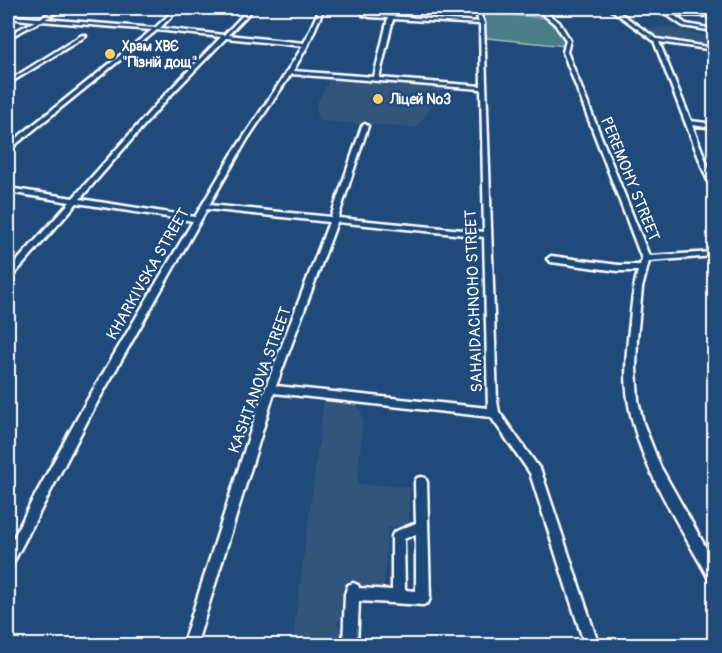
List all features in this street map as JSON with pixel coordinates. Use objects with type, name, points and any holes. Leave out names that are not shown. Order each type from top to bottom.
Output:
[{"type":"street","points":[[8,37],[62,8]]},
{"type":"street","points":[[8,148],[156,29],[178,8]]},
{"type":"street","points":[[8,276],[164,99],[252,8]]},
{"type":"street","name":"KHARKIVSKA STREET","points":[[8,561],[99,390],[250,129],[306,45],[322,8]]},
{"type":"street","points":[[366,8],[367,15],[482,23]]},
{"type":"street","name":"SAHAIDACHNOHO STREET","points":[[476,8],[482,23],[491,391],[494,413],[535,471],[592,645]]},
{"type":"street","name":"PEREMOHY STREET","points":[[537,8],[557,23],[568,40],[566,52],[644,264],[631,346],[633,401],[646,445],[662,481],[714,574]]},
{"type":"street","points":[[611,8],[656,40],[714,50]]},
{"type":"street","points":[[419,9],[419,19]]},
{"type":"street","points":[[714,15],[669,13],[671,18],[680,23],[714,30]]},
{"type":"street","points":[[8,17],[156,29],[306,45]]},
{"type":"street","points":[[376,80],[391,17]]},
{"type":"street","points":[[8,82],[84,36]]},
{"type":"street","points":[[656,40],[714,189]]},
{"type":"street","points":[[289,72],[483,88]]},
{"type":"street","points":[[688,123],[714,126]]},
{"type":"street","name":"KASHTANOVA STREET","points":[[189,645],[271,389],[333,222],[365,126]]},
{"type":"street","points":[[8,190],[197,219]]},
{"type":"street","points":[[205,207],[333,222],[487,235]]},
{"type":"street","points":[[550,259],[618,268],[714,254]]},
{"type":"street","points":[[271,389],[494,413]]},
{"type":"street","points":[[350,645],[353,591],[423,598],[421,482]]},
{"type":"street","points":[[398,596],[398,536],[422,526]]},
{"type":"shaded area","points":[[669,27],[714,38],[714,49],[657,39],[641,29]]},
{"type":"shaded area","name":"Ліцей №3","points":[[331,77],[442,87],[441,94],[416,128],[318,121],[316,105]]},
{"type":"shaded area","points":[[324,400],[357,405],[363,422],[357,484],[410,487],[409,527],[388,527],[384,591],[345,587],[343,614],[337,623],[342,630],[341,645],[292,646]]},
{"type":"green space","points":[[481,13],[551,18],[567,41],[566,46],[487,38]]},
{"type":"place","name":"Храм ХВЄ \"Пізній дощ\"","points":[[110,54]]},
{"type":"place","name":"Ліцей №3","points":[[378,99]]}]
